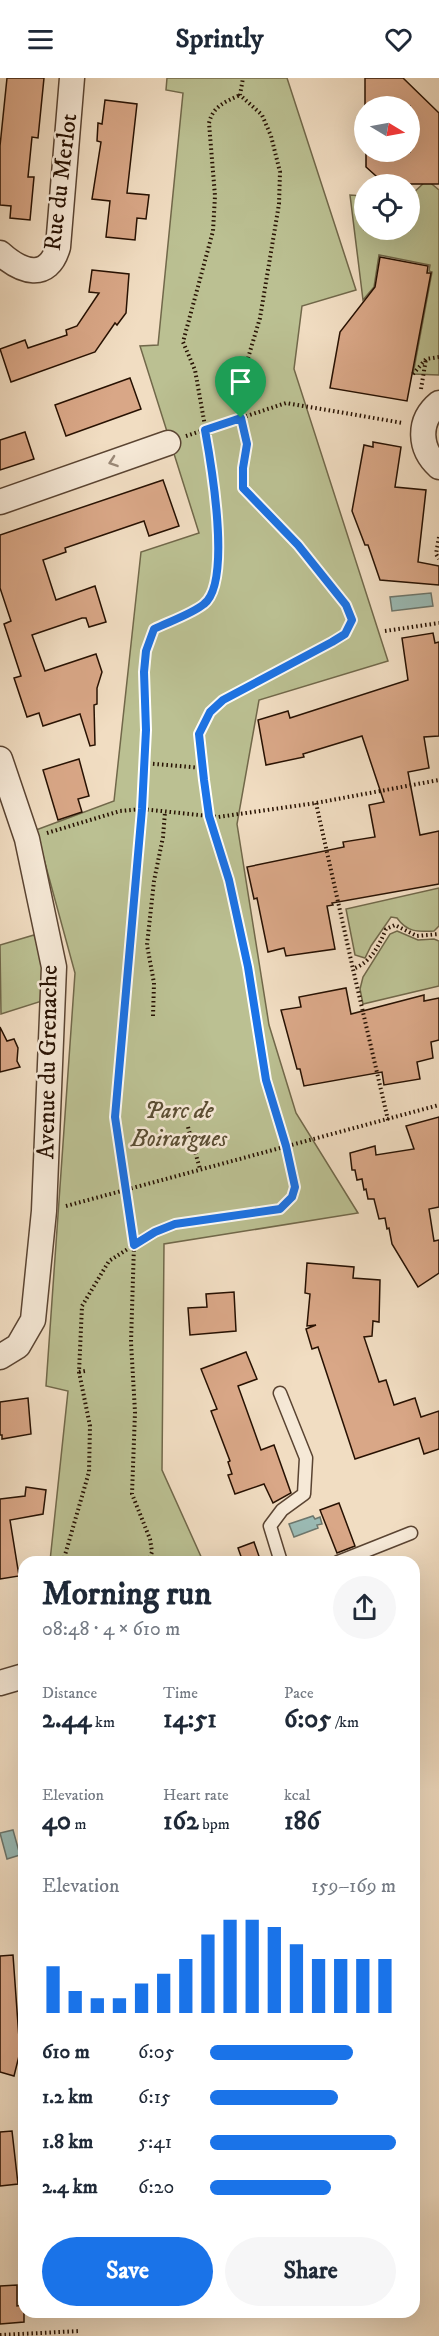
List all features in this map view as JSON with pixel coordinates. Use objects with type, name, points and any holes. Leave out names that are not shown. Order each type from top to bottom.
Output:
[{"type":"street","name":"Rue du Merlot","points":[[0,253],[11,263],[28,271],[40,270],[54,260],[58,247],[72,78]]},
{"type":"street","points":[[439,403],[428,415],[423,438],[425,450],[439,467]]},
{"type":"street","points":[[0,502],[168,443]]},
{"type":"street","name":"Avenue du Grenache","points":[[0,759],[27,839],[54,967],[44,1211],[33,1320],[18,1346],[0,1357]]},
{"type":"street","points":[[0,1683],[18,1678]]},
{"type":"lane","points":[[279,1556],[270,1526],[282,1510],[304,1494],[306,1458],[280,1393]]},
{"type":"lane","points":[[353,1556],[411,1533]]},
{"type":"path","points":[[240,95],[243,78]]},
{"type":"path","points":[[65,1556],[89,1472],[90,1426],[79,1372],[82,1306],[109,1261],[155,1232],[175,1224],[280,1209],[292,1197],[295,1187],[286,1146],[266,1080],[248,967],[229,880],[209,816],[199,734],[210,712],[223,700],[345,634],[352,620],[346,605],[298,545],[243,488],[243,468],[247,444],[237,395],[260,318],[279,204],[279,172],[271,136],[262,114],[240,95]]},
{"type":"path","points":[[150,1556],[150,1539],[132,1494],[135,1412],[131,1342],[134,1245],[115,1117],[142,809],[146,651],[154,629],[205,604],[217,574],[217,513],[213,471],[195,370],[183,342],[213,231],[215,196],[208,123],[211,113],[220,104],[240,95]]},
{"type":"path","points":[[413,374],[426,360],[439,357]]},
{"type":"path","points":[[168,443],[286,403],[424,426]]},
{"type":"path","points":[[439,537],[436,554],[439,558]]},
{"type":"path","points":[[385,631],[439,623]]},
{"type":"path","points":[[144,763],[202,768]]},
{"type":"path","points":[[27,839],[120,811],[142,809],[218,817],[316,803],[439,780]]},
{"type":"path","points":[[316,803],[388,1120]]},
{"type":"path","points":[[153,1016],[154,983],[147,945],[165,812]]},
{"type":"path","points":[[353,969],[369,959],[379,946],[386,929],[395,926],[417,936],[439,934]]},
{"type":"path","points":[[44,1211],[439,1105]]},
{"type":"path","points":[[188,1127],[200,1169]]},
{"type":"path","points":[[79,1372],[85,1371]]},
{"type":"path","points":[[0,2335],[80,2331]]},
{"type":"green space","name":"Parc de Boirargues","points":[[167,78],[287,78],[356,290],[302,306],[294,369],[388,661],[259,700],[237,824],[269,1025],[296,1113],[358,1213],[164,1244],[162,1470],[201,1556],[51,1556],[68,1391],[46,1386],[75,973],[36,830],[114,801],[141,552],[199,533],[140,346],[158,345],[183,93],[166,90]]},
{"type":"green space","points":[[427,180],[439,190],[439,375],[413,374],[432,272],[429,271],[430,265],[379,255],[374,287],[363,300],[356,240],[420,240],[420,187]]},
{"type":"green space","points":[[350,195],[354,195],[354,227]]},
{"type":"green space","points":[[439,888],[439,926],[434,931],[413,930],[397,918],[391,917],[365,958],[355,955],[346,909]]},
{"type":"green space","points":[[397,931],[418,940],[439,941],[439,986],[363,1004],[360,989],[363,977],[390,934]]},
{"type":"green space","points":[[34,935],[47,972],[42,1001],[1,1014],[0,945]]},
{"type":"water","points":[[431,593],[433,606],[392,611],[390,597]]},
{"type":"water","points":[[313,1516],[315,1519],[320,1517],[322,1524],[317,1525],[318,1528],[294,1537],[289,1524]]},
{"type":"water","points":[[13,1830],[18,1856],[7,1859],[0,1833]]},
{"type":"building","points":[[7,78],[44,78],[38,138],[32,137],[28,177],[34,177],[30,220],[10,218],[11,206],[0,205],[0,146]]},
{"type":"building","points":[[365,78],[403,78],[439,113],[439,184],[420,184],[420,174],[374,174],[366,167],[366,162],[420,162],[420,96],[365,96]]},
{"type":"building","points":[[105,100],[137,104],[127,193],[149,195],[146,219],[137,218],[135,240],[106,237],[110,201],[92,199],[101,142],[97,141],[98,123],[102,124]]},
{"type":"building","points":[[380,257],[428,266],[427,273],[431,273],[407,401],[330,388],[340,332],[375,287]]},
{"type":"building","points":[[92,270],[129,274],[126,313],[117,325],[115,323],[95,352],[11,382],[0,349],[25,340],[28,348],[67,335],[66,330],[77,326],[99,293],[89,292]]},
{"type":"building","points":[[130,378],[141,409],[66,436],[55,405]]},
{"type":"building","points":[[25,432],[34,459],[0,470],[0,440]]},
{"type":"building","points":[[373,442],[401,447],[395,487],[426,490],[418,562],[439,566],[439,585],[380,580],[368,545],[365,545],[352,511],[364,445],[373,447]]},
{"type":"building","points":[[163,480],[179,526],[149,536],[144,521],[65,548],[66,552],[43,560],[56,600],[95,586],[106,622],[89,627],[86,618],[82,618],[32,635],[45,671],[96,654],[102,672],[97,688],[97,704],[94,705],[95,745],[90,746],[80,714],[43,726],[39,713],[27,717],[14,678],[21,676],[4,624],[11,621],[0,588],[0,535]]},
{"type":"building","points":[[433,633],[435,643],[439,642],[439,736],[424,737],[429,768],[408,772],[420,835],[439,831],[439,884],[332,903],[333,905],[327,906],[335,949],[286,956],[284,948],[268,952],[257,898],[254,899],[247,867],[344,847],[343,842],[375,837],[369,805],[384,802],[362,736],[303,754],[304,757],[266,765],[258,720],[288,711],[290,718],[408,680],[402,638]]},
{"type":"building","points":[[79,759],[89,796],[78,799],[82,812],[58,820],[43,770]]},
{"type":"building","points":[[346,988],[351,1014],[424,995],[424,1001],[439,998],[439,1040],[431,1042],[433,1058],[417,1062],[420,1079],[384,1085],[382,1072],[304,1086],[281,1010],[301,1007],[299,997]]},
{"type":"building","points":[[0,1027],[7,1041],[14,1039],[18,1048],[17,1061],[20,1067],[0,1072]]},
{"type":"building","points":[[439,1117],[439,1207],[429,1209],[434,1241],[439,1240],[439,1273],[418,1287],[392,1244],[385,1218],[379,1219],[374,1199],[368,1199],[362,1179],[357,1180],[355,1170],[352,1170],[350,1153],[375,1146],[376,1155],[414,1149],[406,1126]]},
{"type":"building","points":[[307,1263],[354,1267],[353,1278],[380,1280],[379,1322],[373,1321],[372,1336],[364,1337],[379,1382],[386,1380],[394,1405],[415,1398],[421,1417],[439,1411],[439,1449],[424,1454],[419,1438],[355,1459],[318,1347],[312,1349],[306,1329],[316,1325],[307,1326],[310,1294],[305,1293]]},
{"type":"building","points":[[234,1292],[236,1331],[190,1335],[188,1308],[207,1307],[206,1294]]},
{"type":"building","points":[[246,1352],[257,1379],[238,1386],[261,1450],[274,1445],[291,1493],[273,1503],[264,1484],[235,1494],[228,1475],[232,1474],[228,1462],[230,1461],[211,1411],[217,1409],[201,1369]]},
{"type":"building","points":[[28,1398],[31,1434],[2,1439],[0,1402]]},
{"type":"building","points":[[26,1487],[46,1490],[43,1514],[10,1520],[18,1576],[0,1579],[0,1499],[25,1496]]},
{"type":"building","points":[[339,1503],[355,1546],[337,1553],[320,1510]]},
{"type":"building","points":[[254,1542],[259,1556],[241,1556],[238,1548]]},
{"type":"building","points":[[13,1955],[18,2024],[18,2060],[14,2076],[0,2072],[0,1956]]},
{"type":"building","points":[[12,2131],[18,2184],[0,2186],[0,2132]]},
{"type":"building","points":[[17,2285],[18,2318],[24,2318],[24,2322],[0,2324],[0,2286]]},
{"type":"route","points":[[241,418],[247,444],[243,468],[243,488],[298,545],[346,605],[352,620],[345,634],[223,700],[210,712],[199,734],[209,816],[229,880],[248,967],[266,1080],[286,1146],[295,1187],[292,1197],[280,1209],[175,1224],[155,1232],[134,1245],[115,1117],[142,809],[146,730],[144,672],[146,651],[154,629],[205,604],[212,590],[217,574],[217,513],[213,471],[205,430],[241,418]]}]
